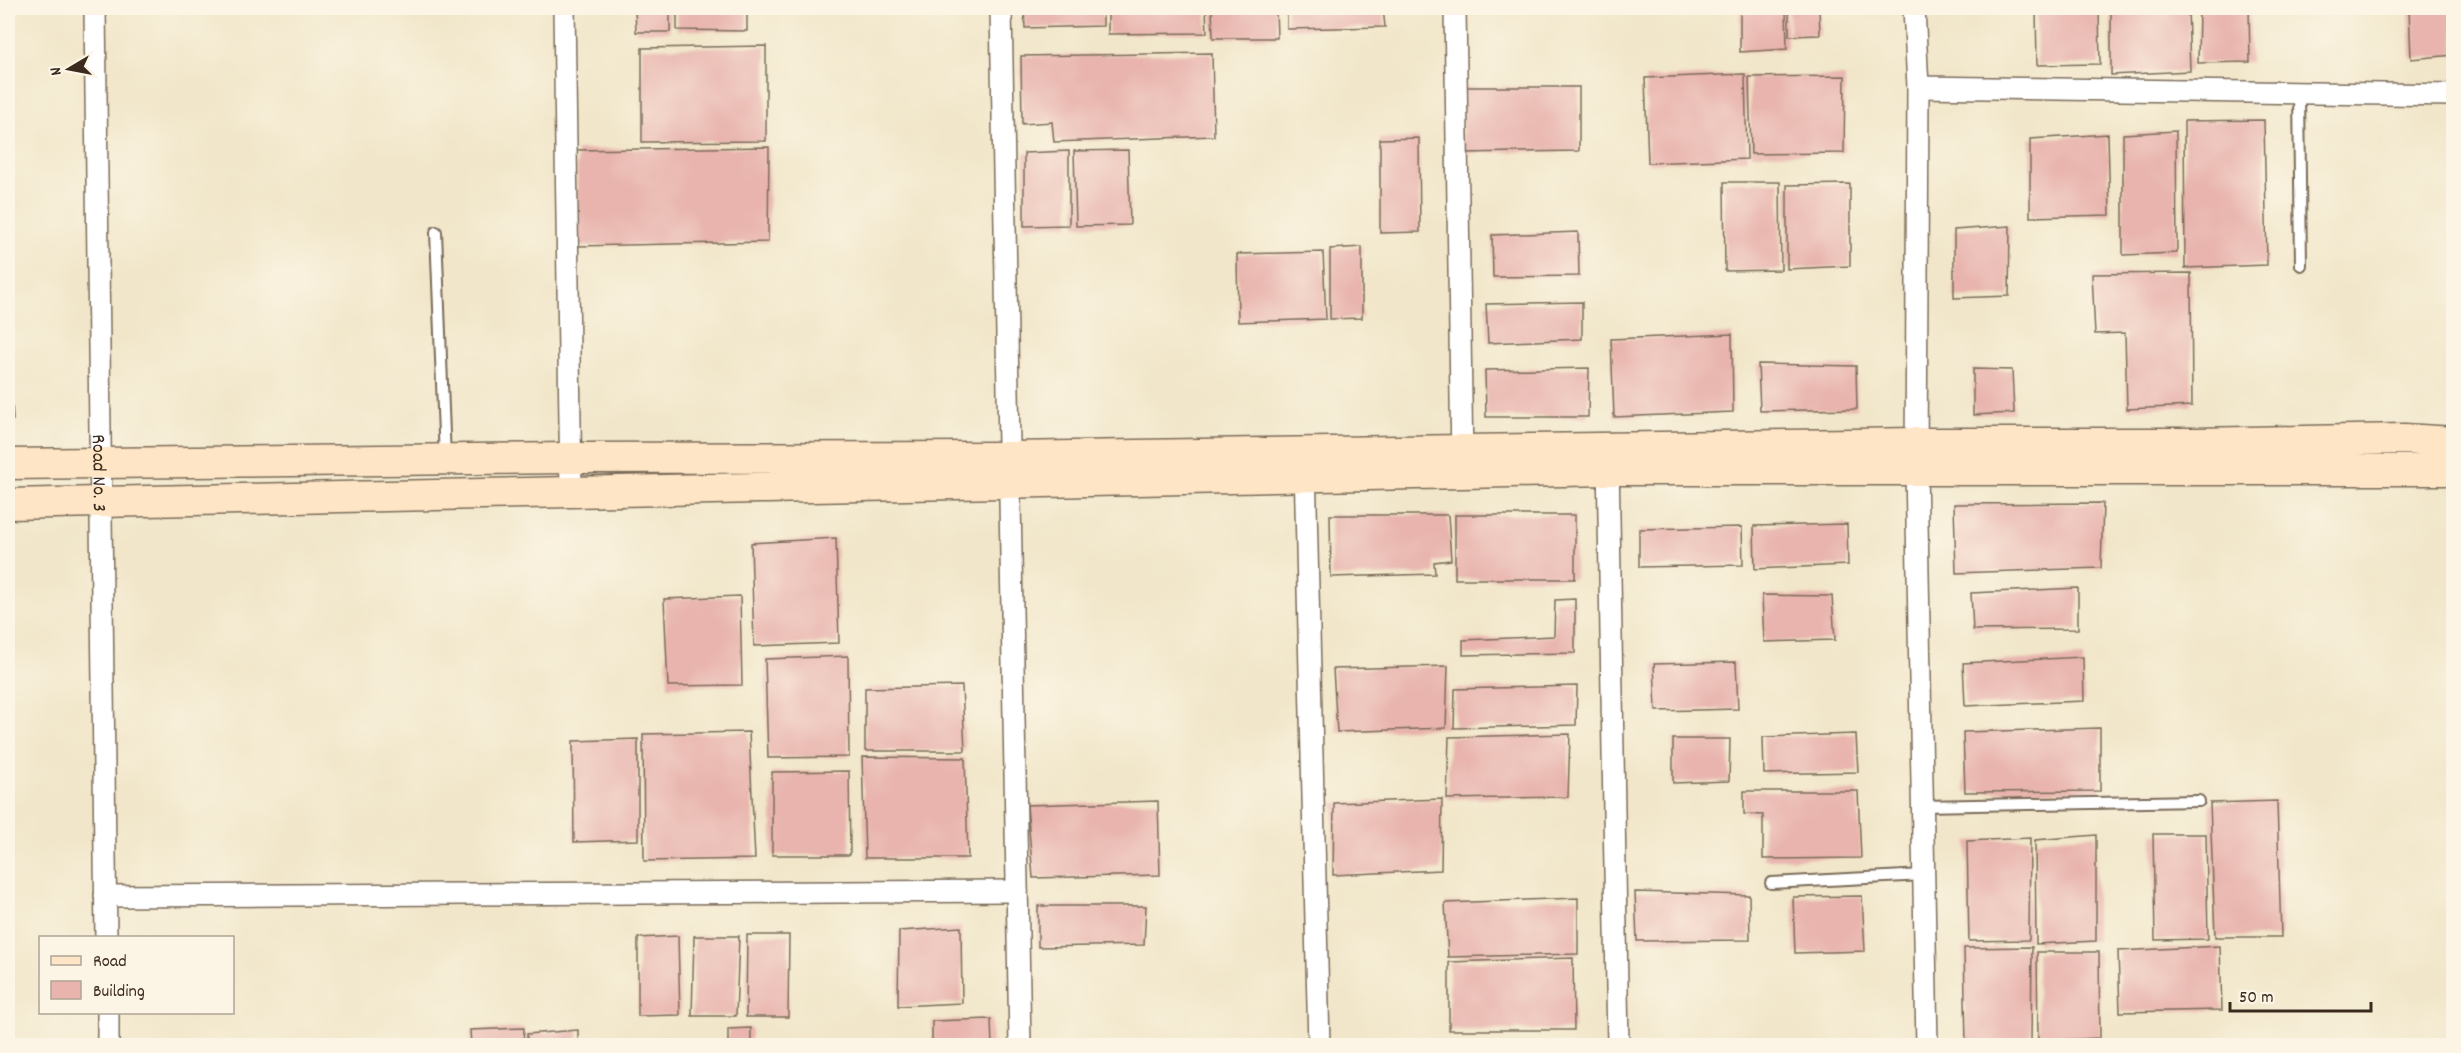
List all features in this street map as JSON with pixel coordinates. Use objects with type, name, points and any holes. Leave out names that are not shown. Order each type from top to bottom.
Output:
[{"type":"main road","points":[[2196,456],[2404,439],[2454,441]]},
{"type":"main road","points":[[8,504],[651,490],[1009,470],[1462,461],[1916,456],[2196,456],[2454,470]]},
{"type":"main road","points":[[8,464],[651,458],[1009,470]]},
{"type":"main road","points":[[651,458],[651,490]]},
{"type":"street","name":"Road No. 3","points":[[95,8],[106,936]]},
{"type":"street","points":[[564,8],[571,492]]},
{"type":"street","points":[[1001,8],[1020,1046]]},
{"type":"street","points":[[1455,8],[1462,461]]},
{"type":"street","points":[[1914,8],[1918,87],[1916,456],[1927,1046]]},
{"type":"street","points":[[1918,87],[2454,95]]},
{"type":"street","points":[[1608,459],[1618,1046]]},
{"type":"street","points":[[1305,464],[1319,1046]]},
{"type":"street","points":[[105,896],[1017,891]]},
{"type":"street","points":[[108,1014],[108,1046]]},
{"type":"lane","points":[[2299,92],[2301,265]]},
{"type":"lane","points":[[436,232],[445,459]]},
{"type":"lane","points":[[1922,806],[2199,801]]},
{"type":"lane","points":[[1771,883],[1924,875]]},
{"type":"building","points":[[635,8],[670,8],[670,32],[636,32]]},
{"type":"building","points":[[677,8],[747,8],[747,31],[677,30]]},
{"type":"building","points":[[1024,8],[1103,8],[1103,26],[1025,28]]},
{"type":"building","points":[[1108,8],[1206,8],[1207,33],[1108,34]]},
{"type":"building","points":[[1212,8],[1276,8],[1277,38],[1213,38]]},
{"type":"building","points":[[1287,8],[1383,8],[1385,27],[1287,29]]},
{"type":"building","points":[[1476,8],[1573,8],[1573,10],[1476,13]]},
{"type":"building","points":[[1740,8],[1786,8],[1787,49],[1740,52]]},
{"type":"building","points":[[1789,8],[1819,8],[1820,35],[1789,36]]},
{"type":"building","points":[[2036,8],[2099,8],[2100,64],[2037,65]]},
{"type":"building","points":[[2111,8],[2188,8],[2190,71],[2111,75]]},
{"type":"building","points":[[2199,8],[2249,8],[2250,62],[2198,63]]},
{"type":"building","points":[[2409,8],[2454,8],[2454,55],[2411,59]]},
{"type":"building","points":[[766,46],[766,141],[642,142],[642,48]]},
{"type":"building","points":[[1212,53],[1214,136],[1054,142],[1052,122],[1022,124],[1021,56]]},
{"type":"building","points":[[1745,74],[1747,159],[1648,163],[1645,78]]},
{"type":"building","points":[[1845,76],[1844,153],[1751,154],[1749,77]]},
{"type":"building","points":[[1463,87],[1579,87],[1579,151],[1462,153]]},
{"type":"building","points":[[2264,120],[2267,265],[2185,268],[2184,121]]},
{"type":"building","points":[[2176,131],[2177,253],[2123,255],[2123,134]]},
{"type":"building","points":[[2108,134],[2110,215],[2030,217],[2030,139]]},
{"type":"building","points":[[1419,138],[1420,232],[1380,233],[1380,139]]},
{"type":"building","points":[[769,147],[768,242],[577,246],[577,150]]},
{"type":"building","points":[[1128,150],[1130,225],[1076,226],[1074,151]]},
{"type":"building","points":[[1069,151],[1069,225],[1024,226],[1024,153]]},
{"type":"building","points":[[1724,182],[1780,182],[1781,270],[1725,271]]},
{"type":"building","points":[[1850,184],[1850,266],[1787,269],[1787,185]]},
{"type":"building","points":[[2010,226],[2009,296],[1954,298],[1954,230]]},
{"type":"building","points":[[1578,232],[1579,276],[1493,277],[1492,235]]},
{"type":"building","points":[[1362,247],[1362,318],[1330,319],[1330,249]]},
{"type":"building","points":[[1323,252],[1326,319],[1238,322],[1237,254]]},
{"type":"building","points":[[2191,273],[2192,406],[2127,409],[2125,333],[2095,334],[2092,274]]},
{"type":"building","points":[[1582,302],[1582,339],[1488,343],[1486,304]]},
{"type":"building","points":[[1732,334],[1733,412],[1614,417],[1611,339]]},
{"type":"building","points":[[9,340],[13,420],[8,420]]},
{"type":"building","points":[[1758,364],[1856,366],[1857,409],[1760,411]]},
{"type":"building","points":[[1589,368],[1588,417],[1486,417],[1485,370]]},
{"type":"building","points":[[1973,369],[2012,370],[2014,413],[1973,415]]},
{"type":"building","points":[[2103,503],[2101,568],[1956,573],[1954,504]]},
{"type":"building","points":[[1330,515],[1448,515],[1451,560],[1434,562],[1435,574],[1331,577]]},
{"type":"building","points":[[1455,515],[1575,515],[1575,579],[1455,579]]},
{"type":"building","points":[[1847,524],[1848,565],[1755,569],[1754,526]]},
{"type":"building","points":[[1742,527],[1743,565],[1639,567],[1639,529]]},
{"type":"building","points":[[836,538],[839,643],[754,646],[751,543]]},
{"type":"building","points":[[2078,588],[2078,629],[1973,630],[1971,593]]},
{"type":"building","points":[[1762,595],[1832,596],[1835,640],[1764,642]]},
{"type":"building","points":[[740,596],[742,685],[668,686],[664,599]]},
{"type":"building","points":[[1575,599],[1575,653],[1463,655],[1463,640],[1554,636],[1555,600]]},
{"type":"building","points":[[848,656],[849,757],[768,758],[765,659]]},
{"type":"building","points":[[2083,657],[2084,701],[1965,706],[1963,663]]},
{"type":"building","points":[[1736,662],[1738,709],[1656,711],[1654,664]]},
{"type":"building","points":[[1448,666],[1446,728],[1337,732],[1333,669]]},
{"type":"building","points":[[962,686],[965,751],[865,751],[865,688]]},
{"type":"building","points":[[1577,686],[1576,725],[1454,728],[1455,689]]},
{"type":"building","points":[[2100,728],[2100,791],[1965,792],[1963,732]]},
{"type":"building","points":[[749,732],[755,859],[644,861],[643,734]]},
{"type":"building","points":[[1570,734],[1568,797],[1447,799],[1449,737]]},
{"type":"building","points":[[1856,734],[1858,772],[1764,774],[1763,737]]},
{"type":"building","points":[[638,739],[638,840],[574,842],[573,741]]},
{"type":"building","points":[[1673,739],[1730,739],[1729,781],[1673,783]]},
{"type":"building","points":[[862,757],[965,758],[968,858],[865,858]]},
{"type":"building","points":[[849,771],[850,855],[772,855],[772,772]]},
{"type":"building","points":[[1744,791],[1858,791],[1861,858],[1763,859],[1763,815],[1744,814]]},
{"type":"building","points":[[1442,799],[1441,870],[1333,875],[1334,803]]},
{"type":"building","points":[[1158,801],[1160,875],[1033,878],[1027,805]]},
{"type":"building","points":[[2277,801],[2281,937],[2215,937],[2210,803]]},
{"type":"building","points":[[2153,834],[2206,834],[2208,939],[2155,940]]},
{"type":"building","points":[[2096,835],[2096,941],[2036,944],[2035,840]]},
{"type":"building","points":[[2030,838],[2029,940],[1969,941],[1967,841]]},
{"type":"building","points":[[1635,892],[1749,895],[1750,940],[1637,941]]},
{"type":"building","points":[[1862,896],[1865,951],[1795,953],[1793,897]]},
{"type":"building","points":[[1578,898],[1578,954],[1448,957],[1445,903]]},
{"type":"building","points":[[1038,906],[1146,906],[1144,945],[1038,947]]},
{"type":"building","points":[[961,927],[962,1003],[898,1006],[899,931]]},
{"type":"building","points":[[747,935],[789,935],[788,1017],[746,1017]]},
{"type":"building","points":[[678,936],[680,1015],[638,1016],[638,938]]},
{"type":"building","points":[[694,936],[739,936],[736,1016],[692,1016]]},
{"type":"building","points":[[2220,946],[2222,1010],[2120,1012],[2118,951]]},
{"type":"building","points":[[2032,947],[2031,1046],[1966,1046],[1964,948]]},
{"type":"building","points":[[2037,952],[2099,952],[2100,1038],[2038,1041]]},
{"type":"building","points":[[1573,958],[1574,1030],[1449,1030],[1449,962]]},
{"type":"building","points":[[991,1019],[992,1046],[932,1046],[932,1021]]},
{"type":"building","points":[[524,1028],[523,1046],[471,1046],[470,1030]]},
{"type":"building","points":[[751,1028],[751,1046],[728,1046],[728,1029]]},
{"type":"building","points":[[578,1030],[578,1046],[527,1046],[527,1034]]}]
